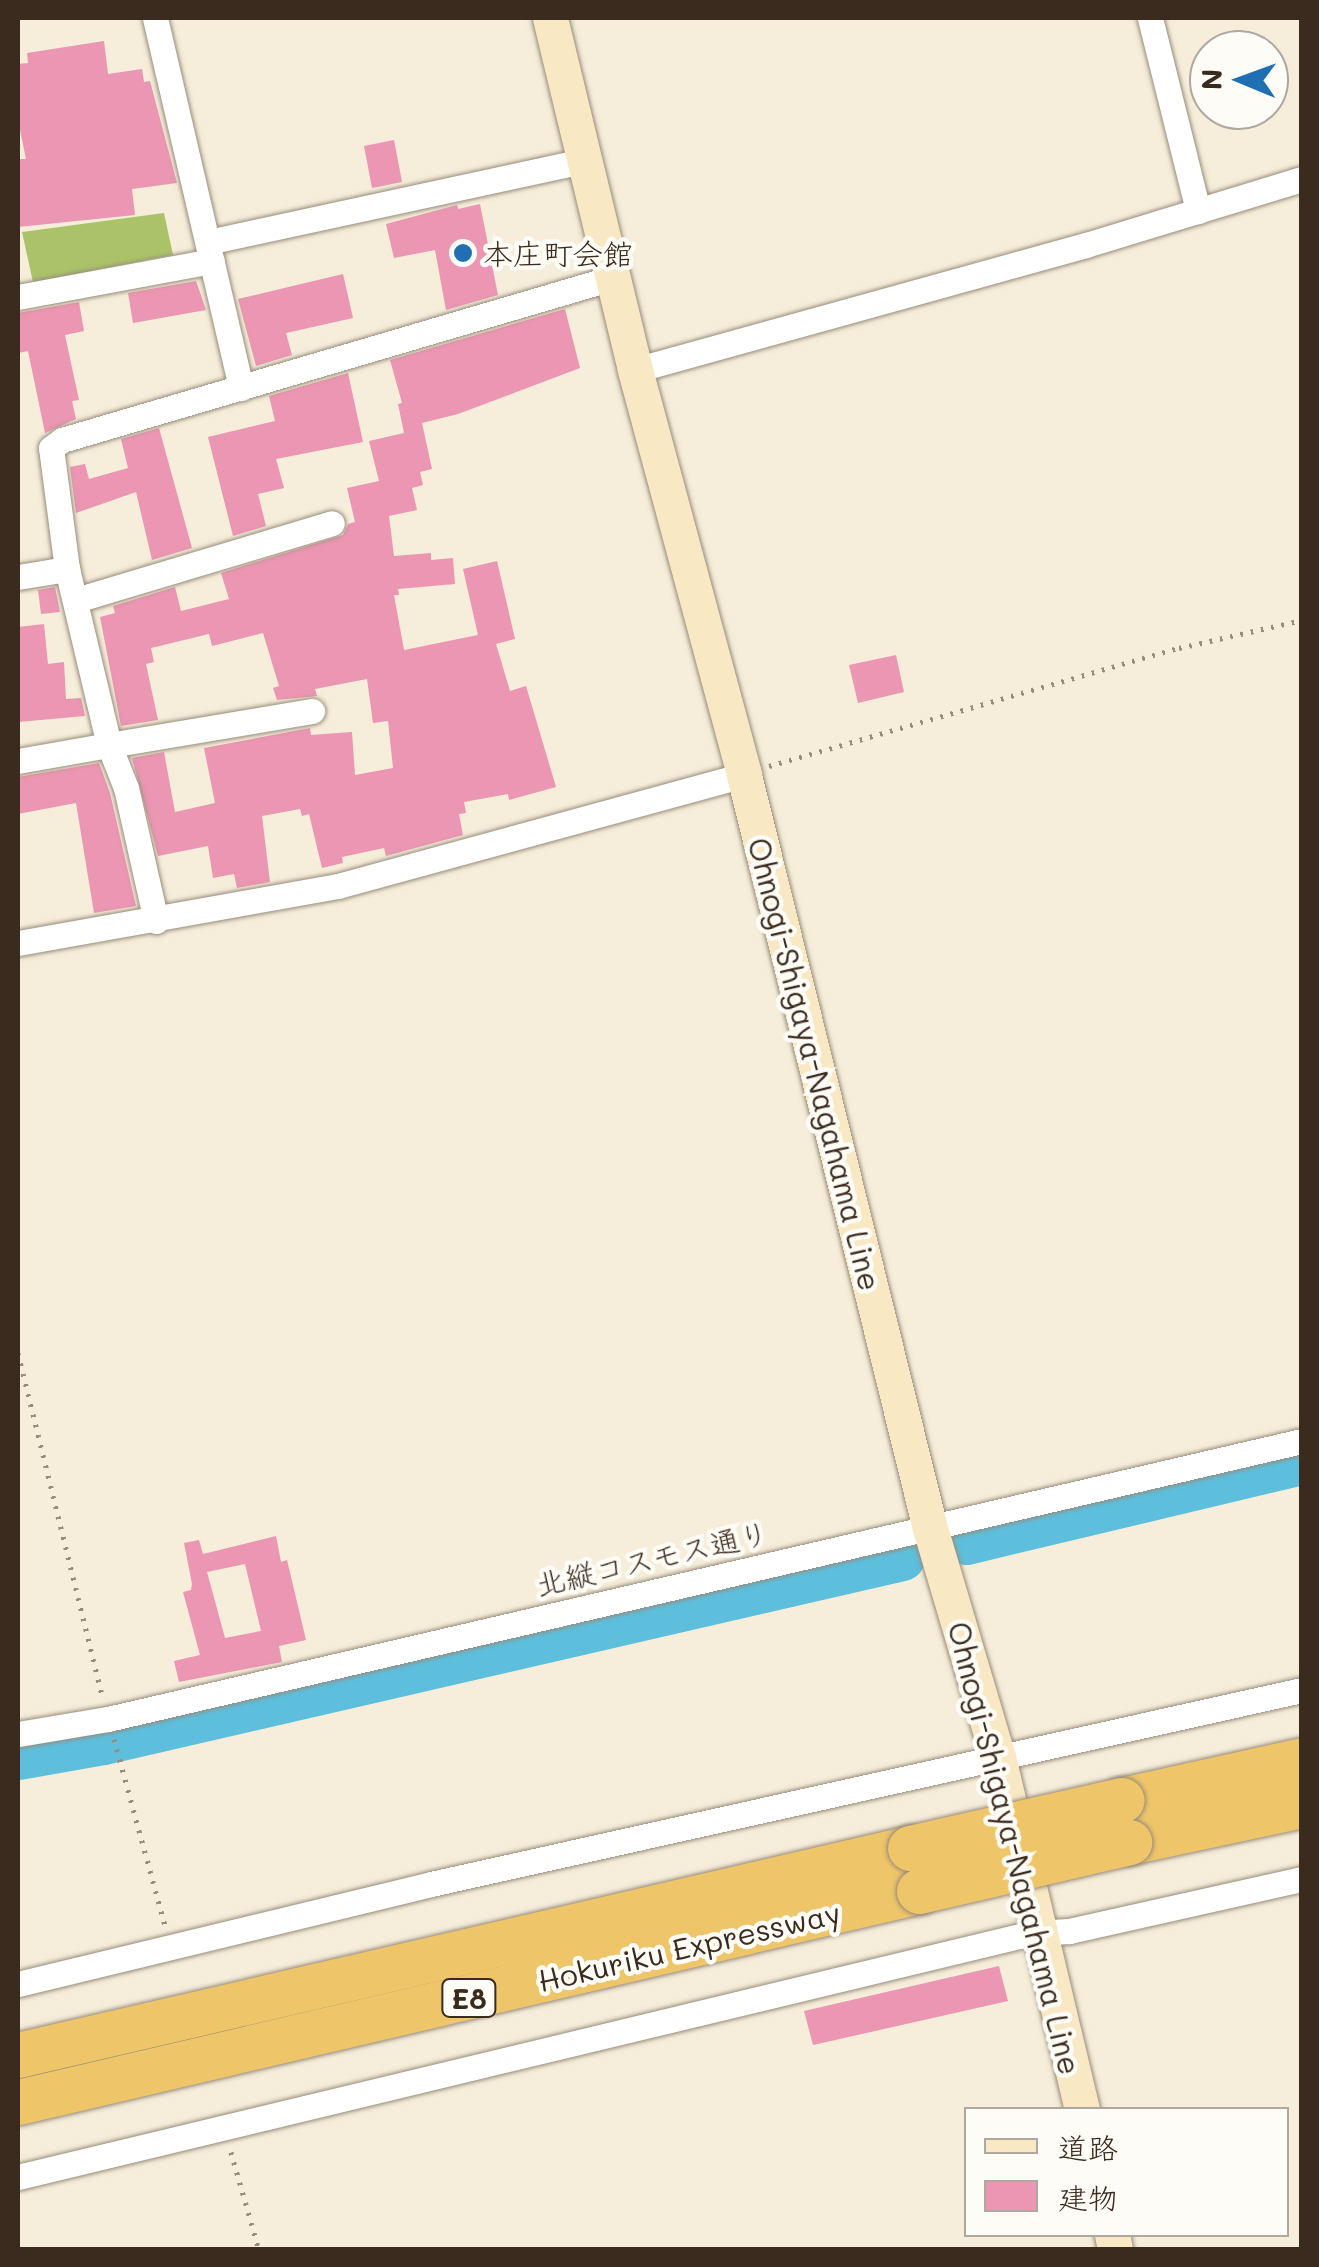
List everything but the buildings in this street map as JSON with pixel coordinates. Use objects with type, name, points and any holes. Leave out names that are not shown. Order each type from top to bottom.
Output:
[{"type":"highway","name":"Hokuriku Expressway","points":[[18,2102],[919,1891],[1302,1760]]},
{"type":"highway","name":"Hokuriku Expressway","points":[[18,2055],[910,1848],[1125,1821],[1302,1805]]},
{"type":"main road","name":"Ohnogi-Shigaya-Nagahama Line","points":[[550,18],[635,370],[744,775],[930,1528],[998,1757],[1081,2107]]},
{"type":"street","points":[[155,18],[241,388]]},
{"type":"street","points":[[1150,18],[1198,210]]},
{"type":"street","points":[[18,297],[583,160]]},
{"type":"street","points":[[635,370],[1302,179]]},
{"type":"street","points":[[156,921],[126,788],[109,746],[67,569],[51,448],[62,440],[612,278]]},
{"type":"street","points":[[76,600],[332,522]]},
{"type":"street","points":[[18,578],[67,569]]},
{"type":"street","points":[[18,760],[312,711]]},
{"type":"street","points":[[18,943],[338,886],[744,775]]},
{"type":"street","name":"北縦コスモス通り","points":[[18,1734],[108,1719],[1302,1441]]},
{"type":"street","points":[[18,1984],[1302,1690]]},
{"type":"street","points":[[18,2177],[1040,1932],[1069,1931],[1302,1879]]},
{"type":"path","points":[[744,775],[1191,644],[1302,620]]},
{"type":"path","points":[[18,1353],[108,1719]]},
{"type":"path","points":[[117,1752],[170,1947]]},
{"type":"path","points":[[225,2129],[260,2250]]},
{"type":"green space","points":[[164,213],[173,255],[33,282],[22,232]]},
{"type":"waterway","points":[[966,1542],[1302,1462]]},
{"type":"waterway","points":[[18,1757],[103,1742],[902,1558]]},
{"type":"place","name":"本庄町会館","points":[[463,253]]}]
